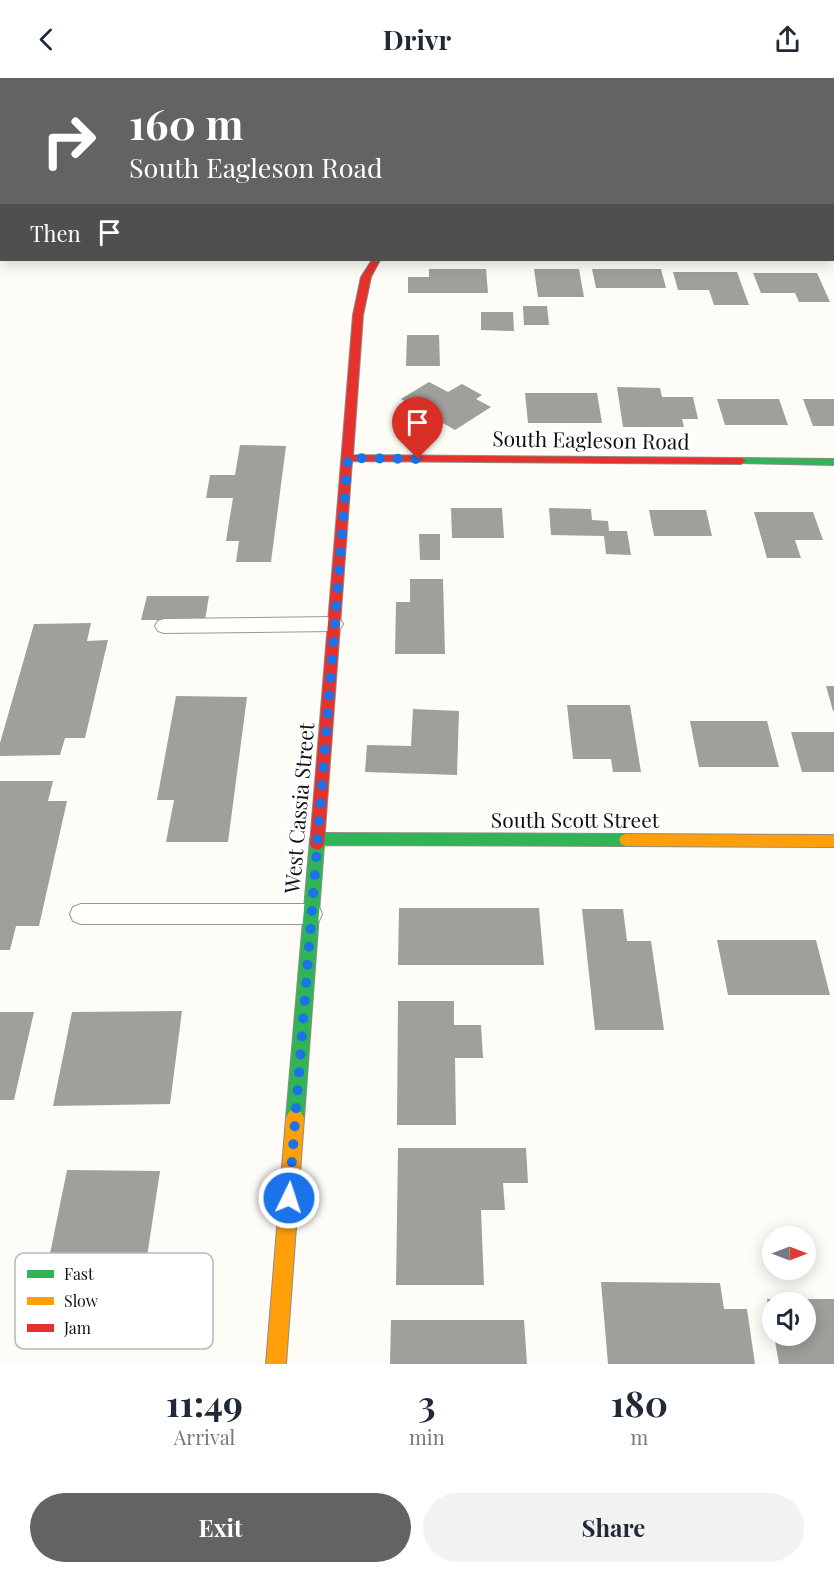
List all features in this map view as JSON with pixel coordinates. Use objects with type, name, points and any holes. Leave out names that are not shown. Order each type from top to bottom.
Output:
[{"type":"street","name":"West Cassia Street","points":[[276,1364],[358,315],[366,277],[375,261]]},
{"type":"street","name":"South Eagleson Road","points":[[348,458],[834,462]]},
{"type":"street","name":"South Scott Street","points":[[317,839],[834,841]]},
{"type":"lane","points":[[164,626],[334,624]]},
{"type":"lane","points":[[81,914],[311,914]]},
{"type":"building","points":[[429,269],[486,269],[488,293],[408,293],[408,277],[429,277]]},
{"type":"building","points":[[534,269],[579,269],[584,297],[538,297]]},
{"type":"building","points":[[592,269],[661,269],[666,288],[596,288]]},
{"type":"building","points":[[673,272],[737,272],[749,305],[714,305],[709,290],[678,290]]},
{"type":"building","points":[[753,273],[817,273],[830,302],[799,302],[795,293],[761,293]]},
{"type":"building","points":[[523,306],[547,306],[549,325],[524,325]]},
{"type":"building","points":[[481,312],[513,312],[514,331],[481,330]]},
{"type":"building","points":[[407,335],[439,335],[440,366],[406,366]]},
{"type":"building","points":[[429,382],[448,392],[462,384],[482,395],[476,399],[491,407],[455,430],[401,399]]},
{"type":"building","points":[[617,387],[660,388],[662,397],[693,397],[698,419],[682,419],[684,427],[623,427]]},
{"type":"building","points":[[525,393],[597,393],[602,423],[528,423]]},
{"type":"building","points":[[717,399],[779,399],[788,425],[725,425]]},
{"type":"building","points":[[803,399],[834,399],[834,426],[813,426]]},
{"type":"building","points":[[240,445],[286,446],[271,562],[236,562],[239,541],[226,541],[233,498],[206,498],[210,475],[235,475]]},
{"type":"building","points":[[451,508],[502,508],[504,538],[452,538]]},
{"type":"building","points":[[549,508],[591,509],[592,520],[608,521],[609,531],[627,531],[631,555],[606,554],[604,536],[551,535]]},
{"type":"building","points":[[649,510],[706,510],[712,536],[654,536]]},
{"type":"building","points":[[754,512],[813,512],[823,540],[795,540],[801,558],[767,558]]},
{"type":"building","points":[[419,534],[440,534],[440,560],[420,560]]},
{"type":"building","points":[[410,579],[443,579],[445,654],[395,654],[396,602],[410,602]]},
{"type":"building","points":[[147,596],[209,596],[205,620],[141,620]]},
{"type":"building","points":[[91,623],[87,641],[108,640],[85,738],[65,738],[60,755],[0,756],[0,743],[34,624]]},
{"type":"building","points":[[826,686],[834,686],[834,711],[833,711]]},
{"type":"building","points":[[176,696],[247,697],[228,842],[166,842],[174,800],[157,800]]},
{"type":"building","points":[[567,705],[630,705],[641,772],[613,772],[611,759],[573,759]]},
{"type":"building","points":[[413,709],[459,711],[457,775],[365,772],[367,745],[411,746]]},
{"type":"building","points":[[690,721],[767,721],[779,767],[699,767]]},
{"type":"building","points":[[791,732],[834,732],[834,772],[802,772]]},
{"type":"building","points":[[0,781],[53,781],[48,801],[67,801],[39,926],[16,926],[10,950],[0,950]]},
{"type":"building","points":[[399,908],[539,908],[544,965],[398,965]]},
{"type":"building","points":[[582,909],[623,909],[627,941],[651,941],[664,1030],[595,1030]]},
{"type":"building","points":[[717,940],[816,940],[830,995],[728,995]]},
{"type":"building","points":[[398,1001],[454,1001],[454,1025],[481,1025],[483,1058],[455,1058],[456,1125],[397,1125]]},
{"type":"building","points":[[182,1011],[170,1104],[53,1106],[72,1012]]},
{"type":"building","points":[[0,1012],[34,1012],[14,1100],[0,1100]]},
{"type":"building","points":[[398,1148],[526,1148],[528,1183],[503,1183],[505,1210],[481,1210],[484,1285],[396,1285]]},
{"type":"building","points":[[67,1170],[160,1171],[148,1253],[50,1253]]},
{"type":"building","points":[[601,1282],[720,1283],[724,1309],[747,1309],[755,1364],[608,1364]]},
{"type":"building","points":[[816,1299],[834,1299],[834,1364],[779,1364],[776,1346],[816,1346]]},
{"type":"building","points":[[391,1320],[524,1320],[527,1364],[390,1364]]},
{"type":"traffic: fast","points":[[741,461],[834,462]]},
{"type":"traffic: fast","points":[[317,839],[626,840]]},
{"type":"traffic: fast","points":[[295,1118],[317,844]]},
{"type":"traffic: slow","points":[[626,840],[834,841]]},
{"type":"traffic: slow","points":[[276,1364],[295,1118]]},
{"type":"traffic: jam","points":[[317,844],[358,315],[366,277],[375,261]]},
{"type":"traffic: jam","points":[[348,458],[741,461]]},
{"type":"route","points":[[289,1198],[348,458],[418,459]]}]
